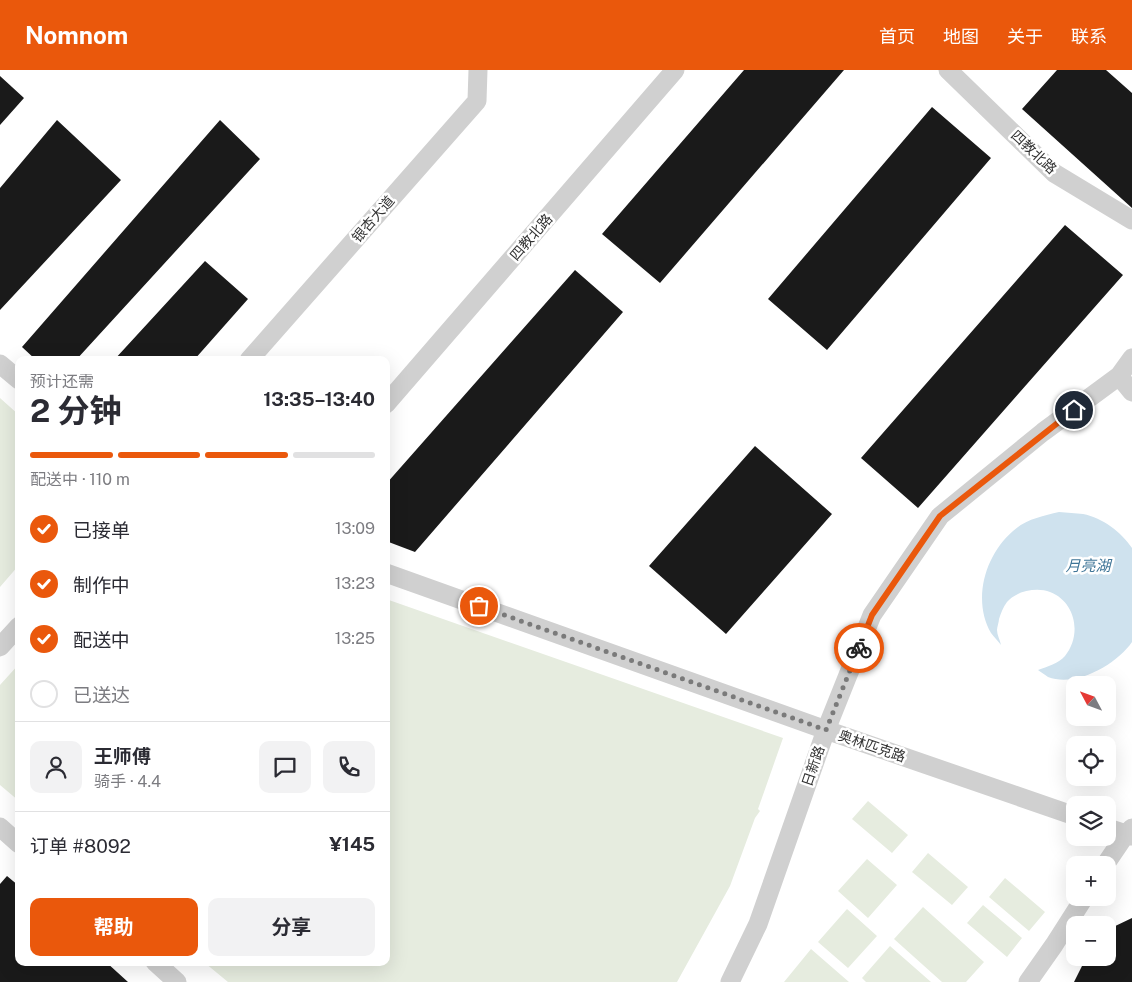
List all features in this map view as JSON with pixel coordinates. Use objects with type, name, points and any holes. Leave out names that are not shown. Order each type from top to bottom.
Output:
[{"type":"street","name":"银杏大道","points":[[253,356],[477,101],[478,70]]},
{"type":"street","name":"四教北路","points":[[390,399],[675,70]]},
{"type":"street","name":"四教北路","points":[[948,70],[1054,173],[1132,220]]},
{"type":"street","name":"日新路","points":[[730,982],[758,924],[826,730],[872,615],[940,516],[1043,432],[1119,376],[1132,358]]},
{"type":"street","points":[[0,364],[15,377]]},
{"type":"street","points":[[1119,376],[1132,392]]},
{"type":"street","name":"奥林匹克路","points":[[390,574],[826,730],[1066,813]]},
{"type":"street","points":[[0,647],[15,630]]},
{"type":"street","points":[[0,827],[15,840]]},
{"type":"street","points":[[1112,856],[1130,833],[1116,830]]},
{"type":"street","points":[[1028,982],[1079,906]]},
{"type":"street","points":[[159,966],[177,982]]},
{"type":"shaded area","points":[[0,398],[15,411],[15,570],[0,587]]},
{"type":"shaded area","points":[[390,600],[783,738],[758,809],[760,811],[755,818],[730,886],[677,982],[228,982],[209,966],[390,966]]},
{"type":"shaded area","points":[[15,668],[15,798],[0,785],[0,685]]},
{"type":"shaded area","points":[[868,801],[908,835],[892,853],[852,819]]},
{"type":"shaded area","points":[[928,853],[968,887],[952,905],[912,872]]},
{"type":"shaded area","points":[[867,859],[897,885],[868,918],[838,891]]},
{"type":"shaded area","points":[[1005,878],[1045,912],[1029,931],[989,897]]},
{"type":"shaded area","points":[[983,905],[1022,938],[1007,957],[967,923]]},
{"type":"shaded area","points":[[923,907],[984,962],[966,982],[942,982],[894,939]]},
{"type":"shaded area","points":[[847,909],[877,936],[848,968],[818,942]]},
{"type":"shaded area","points":[[890,946],[931,982],[866,982],[862,978]]},
{"type":"shaded area","points":[[811,949],[849,982],[784,982]]},
{"type":"water","name":"月亮湖","points":[[1059,512],[1090,516],[1104,522],[1117,531],[1132,548],[1132,642],[1106,666],[1085,676],[1066,676],[1066,679],[1059,680],[1048,677],[1038,670],[1053,664],[1065,656],[1073,639],[1075,629],[1071,611],[1059,597],[1050,592],[1033,590],[1011,598],[1004,606],[999,619],[997,632],[1001,645],[991,633],[985,620],[982,607],[984,579],[995,552],[1013,531],[1035,518]]},
{"type":"building","points":[[744,70],[844,70],[660,283],[602,234]]},
{"type":"building","points":[[1057,70],[1106,70],[1132,93],[1132,208],[1022,109]]},
{"type":"building","points":[[0,76],[24,98],[0,125]]},
{"type":"building","points":[[932,107],[991,158],[827,350],[768,299]]},
{"type":"building","points":[[57,120],[121,180],[0,310],[0,188]]},
{"type":"building","points":[[220,120],[260,159],[80,356],[32,356],[22,347]]},
{"type":"building","points":[[1065,225],[1123,275],[918,508],[861,458]]},
{"type":"building","points":[[205,261],[248,299],[198,356],[118,356]]},
{"type":"building","points":[[575,270],[623,312],[415,552],[390,543],[390,479]]},
{"type":"building","points":[[755,446],[832,514],[726,634],[649,566]]},
{"type":"building","points":[[7,876],[15,883],[15,966],[110,966],[128,982],[0,982],[0,884]]},
{"type":"building","points":[[1132,918],[1132,982],[1074,982],[1082,966],[1116,966],[1116,926]]},
{"type":"way so far","points":[[479,606],[826,730],[859,648]]},
{"type":"route","points":[[859,648],[872,615],[940,516],[1043,432],[1074,410]]}]
